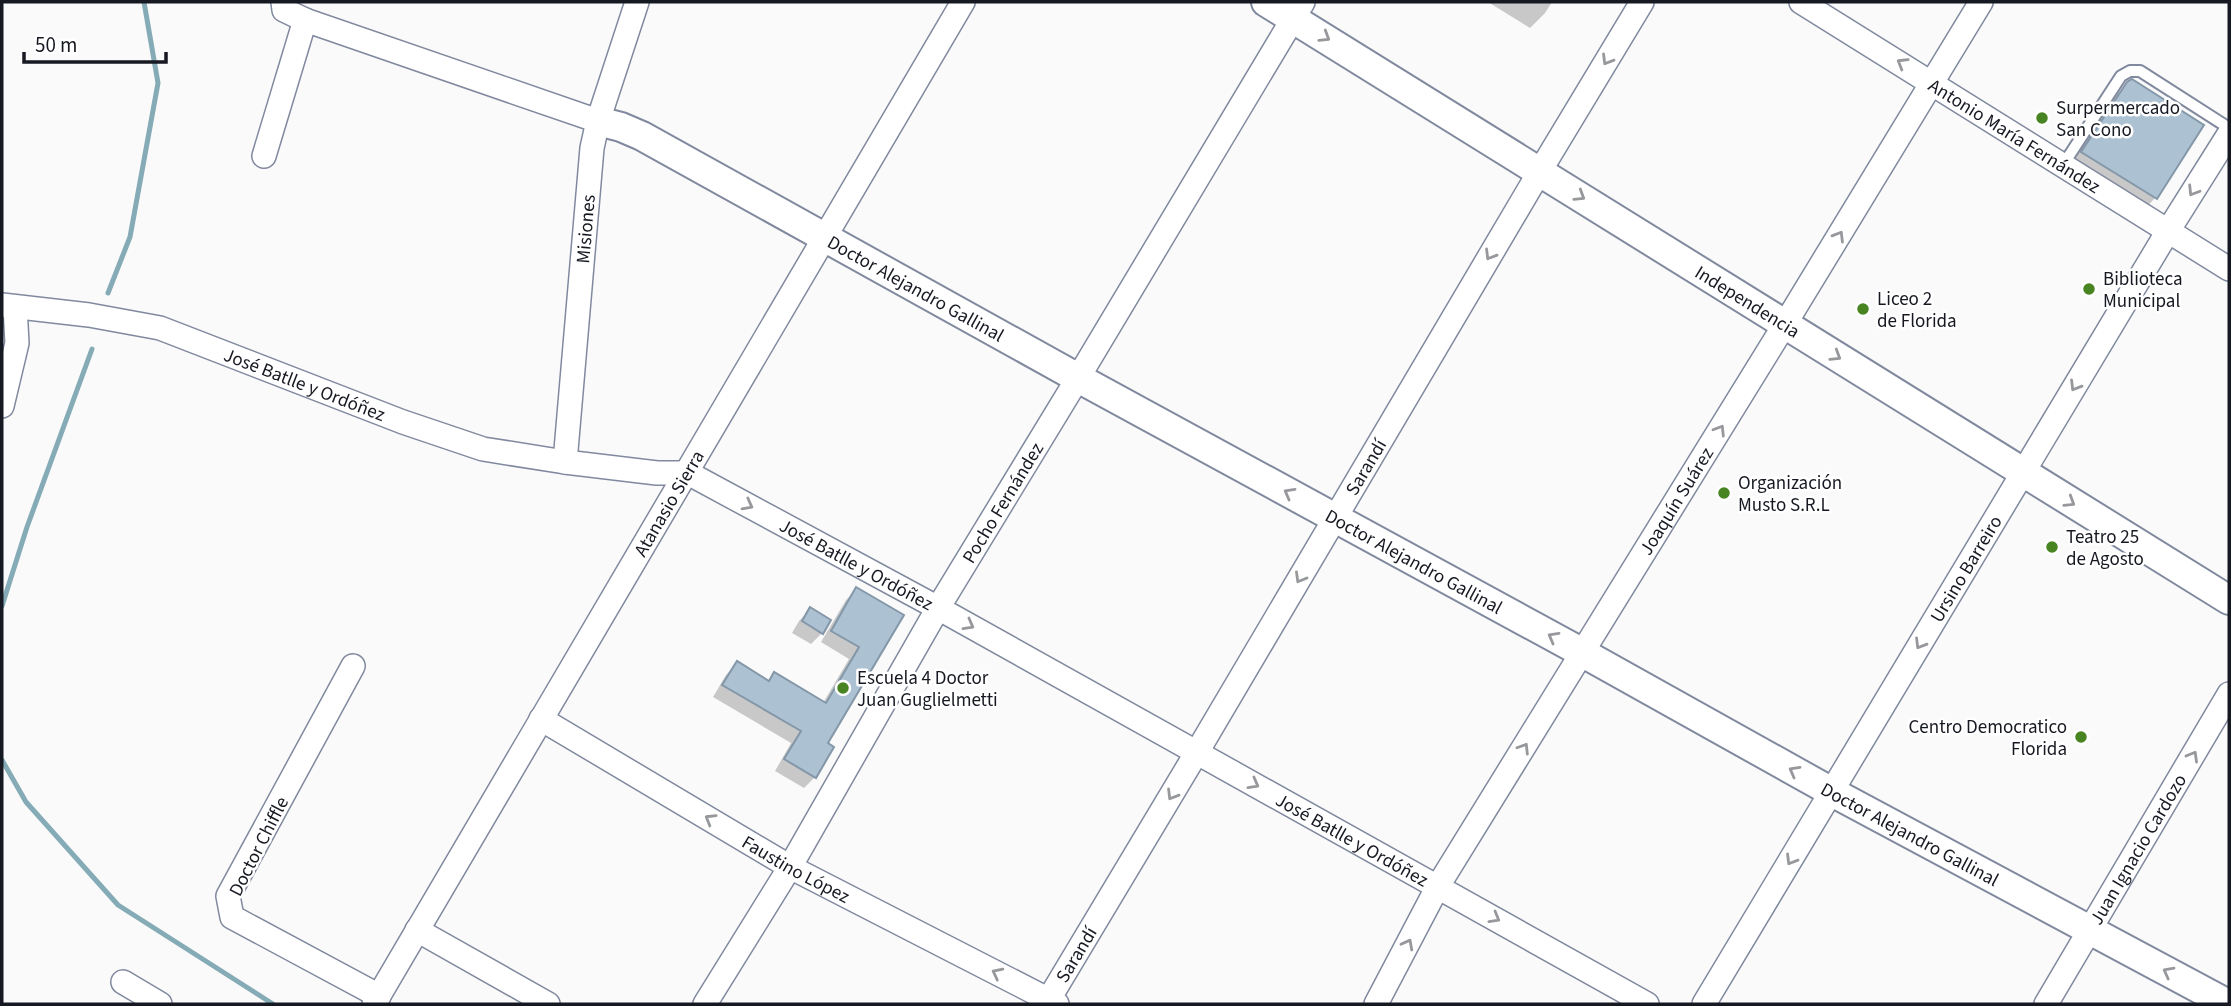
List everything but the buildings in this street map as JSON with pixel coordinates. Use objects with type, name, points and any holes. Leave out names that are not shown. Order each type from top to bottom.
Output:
[{"type":"street","points":[[283,2],[284,10],[304,20],[598,121]]},
{"type":"street","name":"Misiones","points":[[565,462],[589,168],[598,121],[637,2]]},
{"type":"street","name":"Atanasio Sierra","points":[[377,1000],[963,2]]},
{"type":"street","name":"Independencia","points":[[1266,2],[1298,10],[1539,171],[2229,600]]},
{"type":"street","name":"Sarandí","points":[[1050,1003],[1539,171],[1642,2]]},
{"type":"street","name":"Antonio María Fernández","points":[[1801,2],[2229,269]]},
{"type":"street","name":"Joaquín Suárez","points":[[1376,1004],[1438,886],[1981,2]]},
{"type":"street","name":"Pocho Fernández","points":[[705,1004],[790,867],[937,608],[1298,10]]},
{"type":"street","points":[[264,156],[304,20]]},
{"type":"street","name":"Doctor Alejandro Gallinal","points":[[598,121],[642,136],[1832,792],[2228,1004]]},
{"type":"street","name":"Ursino Barreiro","points":[[1704,1004],[2229,134]]},
{"type":"street","points":[[2,406],[17,343],[8,306]]},
{"type":"street","name":"José Batlle y Ordóñez","points":[[8,306],[89,315],[160,328],[448,439],[514,455],[657,472],[688,473],[1198,752],[1647,1004]]},
{"type":"street","name":"Doctor Chiffle","points":[[353,666],[228,896],[232,917],[377,1000]]},
{"type":"street","name":"Juan Ignacio Cardozo","points":[[2046,1004],[2229,694]]},
{"type":"street","name":"Faustino López","points":[[541,719],[790,867],[1050,1003]]},
{"type":"street","points":[[417,930],[548,1004]]},
{"type":"street","points":[[123,982],[160,1004]]},
{"type":"lane","points":[[2063,165],[2121,76],[2130,71],[2140,71],[2229,128]]},
{"type":"waterway","points":[[108,293],[130,237],[158,83],[144,2]]},
{"type":"waterway","points":[[2,606],[27,527],[92,349]]},
{"type":"waterway","points":[[2,760],[26,802],[118,905],[273,1004]]},
{"type":"place","name":"Surpermercado San Cono","points":[[2042,118]]},
{"type":"place","name":"Biblioteca Municipal","points":[[2089,289]]},
{"type":"place","name":"Liceo 2 de Florida","points":[[1863,309]]},
{"type":"place","name":"Organización Musto S.R.L","points":[[1724,493]]},
{"type":"place","name":"Teatro 25 de Agosto","points":[[2052,547]]},
{"type":"place","name":"Escuela 4 Doctor Juan Guglielmetti","points":[[843,688]]},
{"type":"place","name":"Centro Democratico Florida","points":[[2081,737]]}]
